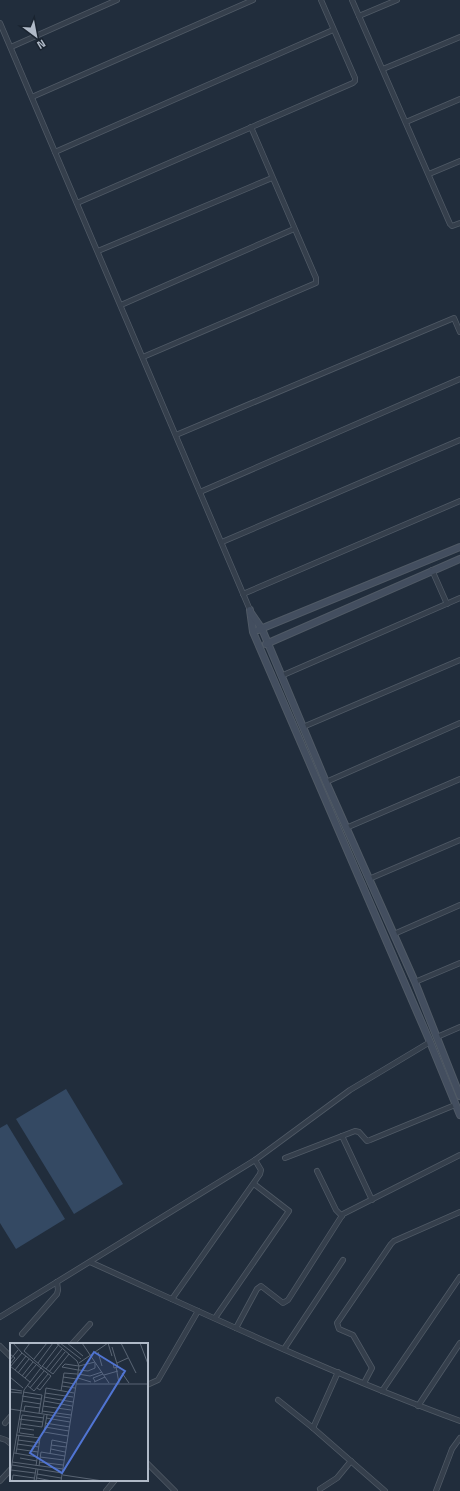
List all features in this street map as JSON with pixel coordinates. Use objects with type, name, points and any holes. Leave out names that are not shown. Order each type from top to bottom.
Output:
[{"type":"street","points":[[11,47],[117,0]]},
{"type":"street","points":[[32,97],[253,0]]},
{"type":"street","points":[[77,203],[356,81],[321,0]]},
{"type":"street","points":[[352,0],[450,224],[452,226],[460,223]]},
{"type":"street","points":[[359,16],[397,0]]},
{"type":"street","points":[[0,23],[243,594],[250,610],[262,629],[326,782],[415,982],[460,1093]]},
{"type":"street","points":[[56,152],[333,30]]},
{"type":"street","points":[[383,69],[460,37]]},
{"type":"street","points":[[406,122],[460,99]]},
{"type":"street","points":[[143,357],[316,283],[316,278],[251,127]]},
{"type":"street","points":[[429,174],[460,161]]},
{"type":"street","points":[[98,251],[272,178]]},
{"type":"street","points":[[121,305],[294,229]]},
{"type":"street","points":[[176,435],[454,318],[460,332]]},
{"type":"street","points":[[200,492],[460,379]]},
{"type":"street","points":[[222,542],[460,440]]},
{"type":"street","points":[[243,594],[460,501]]},
{"type":"street","points":[[253,632],[460,547]]},
{"type":"street","points":[[259,647],[460,559]]},
{"type":"street","points":[[432,570],[447,604]]},
{"type":"street","points":[[281,676],[460,598]]},
{"type":"street","points":[[250,610],[253,632],[259,647],[430,1042],[460,1116]]},
{"type":"street","points":[[303,727],[460,660]]},
{"type":"street","points":[[326,782],[460,723]]},
{"type":"street","points":[[346,828],[460,779]]},
{"type":"street","points":[[369,880],[460,840]]},
{"type":"street","points":[[350,857],[357,853]]},
{"type":"street","points":[[394,934],[460,905]]},
{"type":"street","points":[[415,982],[460,963]]},
{"type":"street","points":[[437,1037],[460,1027]]},
{"type":"street","points":[[0,1316],[255,1160],[350,1090],[430,1042]]},
{"type":"street","points":[[285,1158],[355,1131],[359,1132],[366,1141],[370,1140],[455,1105]]},
{"type":"street","points":[[342,1136],[372,1200]]},
{"type":"street","points":[[236,1328],[257,1289],[260,1287],[262,1286],[284,1302],[288,1300],[342,1216],[347,1212],[460,1155]]},
{"type":"street","points":[[172,1299],[260,1174],[261,1170],[255,1160]]},
{"type":"street","points":[[317,1171],[336,1210],[342,1216]]},
{"type":"street","points":[[215,1318],[289,1211],[254,1184]]},
{"type":"street","points":[[364,1383],[372,1368],[353,1335],[339,1329],[337,1323],[394,1241],[460,1212]]},
{"type":"street","points":[[284,1349],[343,1260]]},
{"type":"street","points":[[90,1262],[284,1349],[418,1406],[460,1421]]},
{"type":"street","points":[[382,1390],[460,1277]]},
{"type":"street","points":[[22,1334],[57,1294],[57,1282]]},
{"type":"street","points":[[148,1385],[158,1380],[198,1310]]},
{"type":"street","points":[[73,1343],[90,1324]]},
{"type":"street","points":[[418,1406],[460,1343]]},
{"type":"street","points":[[0,1346],[10,1356]]},
{"type":"street","points":[[313,1428],[338,1372]]},
{"type":"street","points":[[278,1400],[386,1491]]},
{"type":"street","points":[[5,1424],[10,1417]]},
{"type":"street","points":[[0,1438],[10,1443]]},
{"type":"street","points":[[436,1491],[452,1449],[460,1438]]},
{"type":"street","points":[[320,1489],[337,1478],[351,1461]]},
{"type":"street","points":[[148,1464],[175,1491]]},
{"type":"street","points":[[0,1481],[10,1470]]},
{"type":"street","points":[[106,1491],[113,1481]]},
{"type":"water","points":[[66,1089],[123,1184],[74,1214],[16,1119]]},
{"type":"water","points":[[7,1124],[65,1219],[16,1249],[0,1223],[0,1128]]}]
